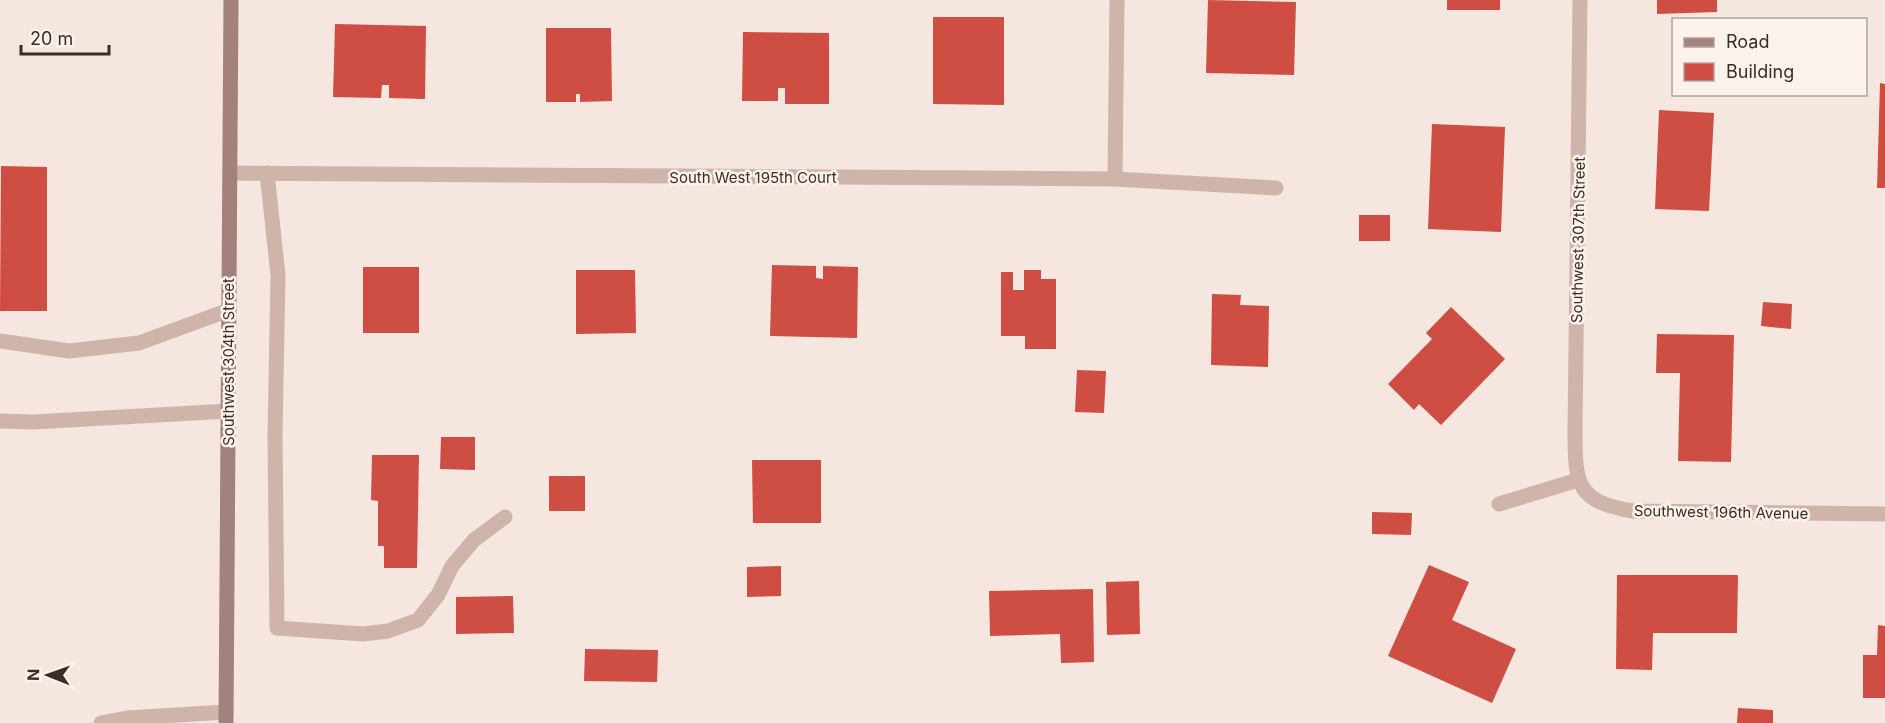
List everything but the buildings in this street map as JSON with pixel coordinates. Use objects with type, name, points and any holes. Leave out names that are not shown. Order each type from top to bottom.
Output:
[{"type":"street","name":"Southwest 304th Street","points":[[226,718],[231,0]]},
{"type":"street","points":[[1115,179],[1118,0]]},
{"type":"street","name":"Southwest 307th Street","points":[[1578,480],[1575,466],[1575,433],[1580,0]]},
{"type":"street","name":"South West 195th Court","points":[[230,173],[1115,179],[1275,188]]},
{"type":"street","points":[[267,173],[278,275],[275,435],[277,628],[363,634],[388,631],[418,620],[438,595],[452,566],[474,540],[505,517]]},
{"type":"street","points":[[0,341],[69,351],[139,343],[229,310]]},
{"type":"street","points":[[0,421],[34,422],[228,411]]},
{"type":"street","points":[[1499,504],[1578,480]]},
{"type":"street","name":"Southwest 196th Avenue","points":[[1578,480],[1583,489],[1598,502],[1610,507],[1633,511],[1885,514]]},
{"type":"street","points":[[101,723],[127,718],[226,718]]}]
